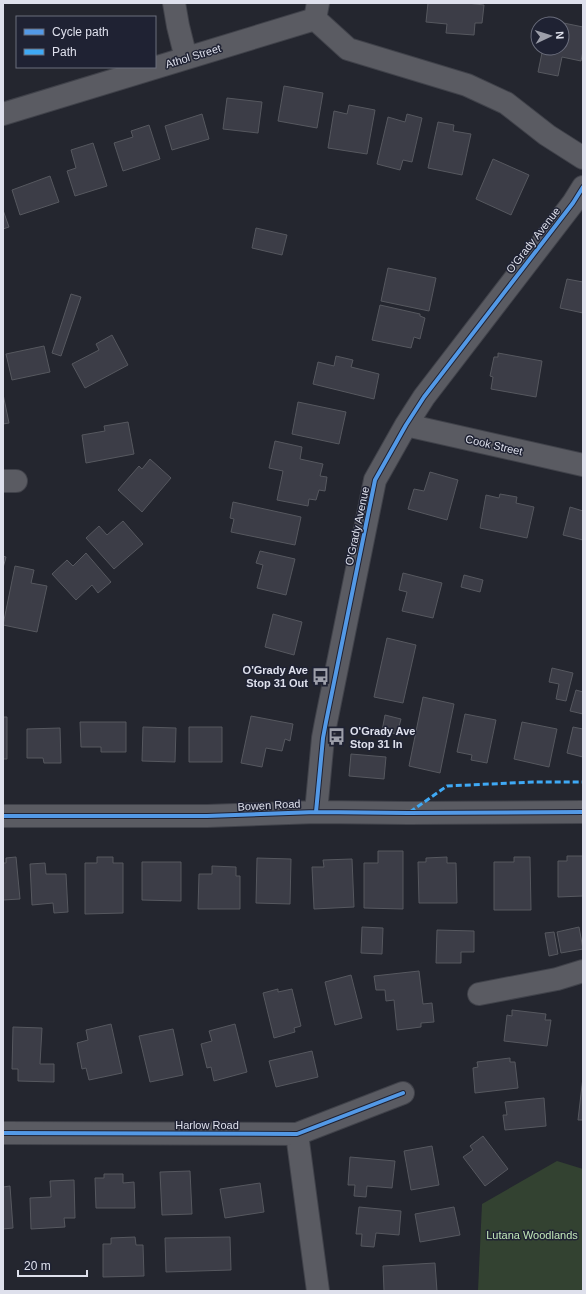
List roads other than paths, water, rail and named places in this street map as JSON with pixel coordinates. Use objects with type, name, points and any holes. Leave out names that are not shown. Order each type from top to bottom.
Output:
[{"type":"street","points":[[174,3],[186,58]]},
{"type":"street","points":[[317,11],[348,49],[467,85],[506,103],[547,135],[583,158]]},
{"type":"street","name":"Athol Street","points":[[156,67],[186,58],[317,11]]},
{"type":"street","name":"Athol Street","points":[[3,114],[153,68]]},
{"type":"street","name":"O'Grady Avenue","points":[[316,812],[324,730],[376,480],[406,425],[424,397],[573,203],[583,187]]},
{"type":"street","name":"Cook Street","points":[[406,425],[583,465]]},
{"type":"street","name":"Bowen Road","points":[[3,816],[207,816],[316,812],[583,812]]},
{"type":"street","points":[[478,994],[557,979],[583,971]]},
{"type":"street","name":"Harlow Road","points":[[3,1133],[297,1134],[403,1093]]},
{"type":"street","points":[[297,1134],[318,1291]]},
{"type":"place","name":"O'Grady Ave Stop 31 Out","points":[[321,676]]},
{"type":"place","name":"O'Grady Ave Stop 31 In","points":[[337,737]]},
{"type":"park label","name":"Lutana Woodlands","points":[[532,1235]]}]
